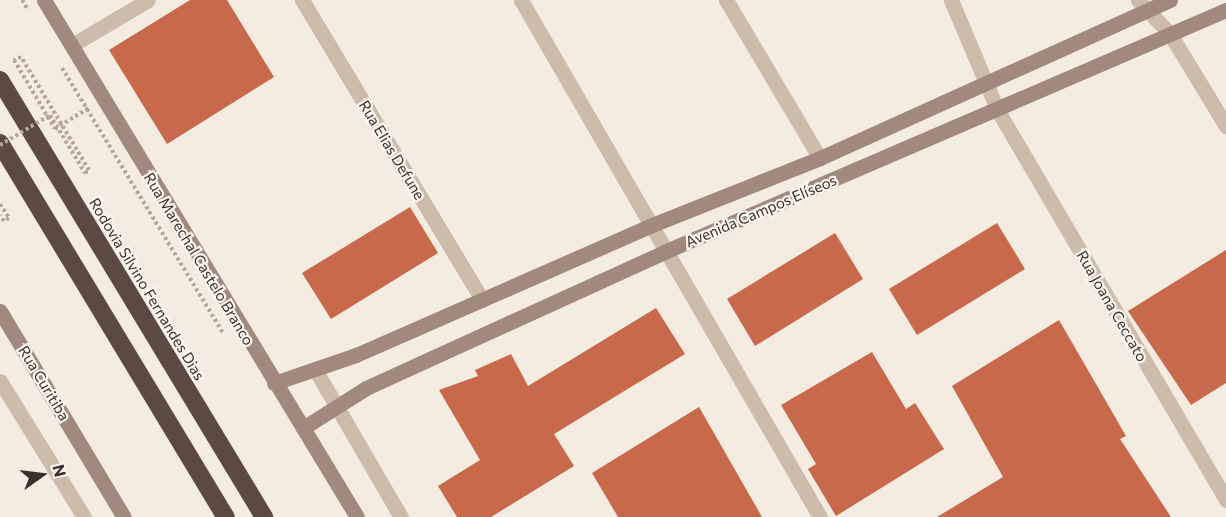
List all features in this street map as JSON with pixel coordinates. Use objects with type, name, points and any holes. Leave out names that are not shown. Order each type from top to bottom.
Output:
[{"type":"highway","name":"Rodovia Silvino Fernandes Dias","points":[[0,80],[264,517]]},
{"type":"highway","points":[[0,144],[226,517]]},
{"type":"street","name":"Rua Marechal Castelo Branco","points":[[44,0],[357,517]]},
{"type":"street","points":[[72,45],[148,0]]},
{"type":"street","name":"Rua Elias Defune","points":[[302,0],[482,300]]},
{"type":"street","points":[[521,0],[652,225],[664,252],[820,517]]},
{"type":"street","points":[[726,0],[820,158]]},
{"type":"street","name":"Rua Joana Ceccato","points":[[951,0],[988,82],[998,111],[1226,500]]},
{"type":"street","name":"Avenida Campos Elíseos","points":[[274,383],[316,371],[652,225],[820,158],[988,82],[1141,5],[1170,0]]},
{"type":"street","points":[[1141,5],[1170,34],[1226,126]]},
{"type":"street","name":"Avenida Campos Elíseos","points":[[303,428],[334,406],[664,252],[998,111],[1226,10]]},
{"type":"street","name":"Rua Curitiba","points":[[0,311],[124,517]]},
{"type":"street","points":[[316,371],[334,406],[401,517]]},
{"type":"street","points":[[0,381],[84,517]]},
{"type":"path","points":[[0,144],[40,121],[50,115],[85,173],[89,170],[21,57],[14,60],[38,99],[44,109],[50,119],[55,129],[103,100]]},
{"type":"path","points":[[0,204],[9,218],[4,221],[0,215]]},
{"type":"building","points":[[190,0],[227,0],[274,77],[167,144],[109,50]]},
{"type":"building","points":[[410,207],[438,253],[331,319],[302,273]]},
{"type":"building","points":[[997,223],[1025,269],[917,335],[889,289]]},
{"type":"building","points":[[835,233],[863,279],[755,346],[727,299]]},
{"type":"building","points":[[1226,250],[1226,383],[1191,405],[1128,311]]},
{"type":"building","points":[[656,308],[685,354],[554,434],[574,466],[491,517],[457,517],[438,486],[480,460],[439,390],[478,376],[475,370],[511,354],[528,386]]},
{"type":"building","points":[[1059,320],[1126,436],[1120,439],[1171,517],[937,517],[1003,477],[952,386]]},
{"type":"building","points":[[872,352],[906,409],[915,403],[944,449],[836,516],[808,469],[816,464],[781,405]]},
{"type":"building","points":[[699,407],[762,517],[618,517],[592,473]]}]
